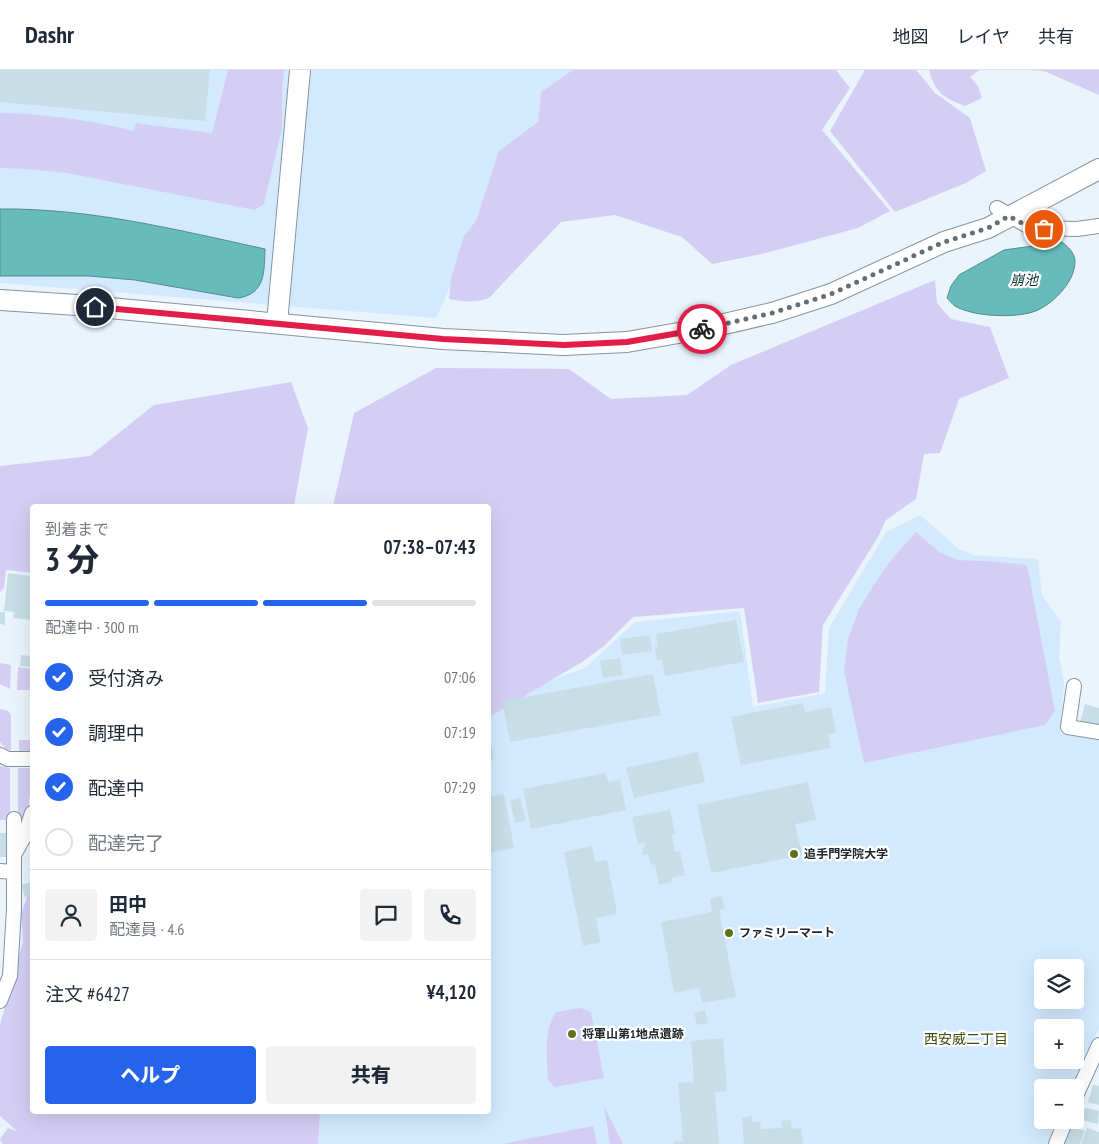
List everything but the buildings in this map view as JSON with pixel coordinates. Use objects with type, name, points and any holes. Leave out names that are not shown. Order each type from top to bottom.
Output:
[{"type":"street","points":[[277,323],[300,70]]},
{"type":"street","points":[[0,300],[33,301],[471,340],[564,345],[627,342],[707,328],[763,315],[831,294],[944,242],[988,228],[1003,212],[1099,169]]},
{"type":"street","points":[[1003,212],[1031,228],[1077,229],[1099,226]]},
{"type":"street","points":[[1074,686],[1068,727],[1099,732]]},
{"type":"street","points":[[0,754],[8,759],[30,759]]},
{"type":"street","points":[[0,1001],[10,976],[14,909],[14,819]]},
{"type":"street","points":[[14,853],[24,837],[30,819]]},
{"type":"street","points":[[0,871],[14,872]]},
{"type":"street","points":[[1084,1079],[1099,1046]]},
{"type":"street","points":[[1056,1144],[1062,1129]]},
{"type":"shaded area","points":[[0,70],[590,70],[492,198],[436,318],[0,283]]},
{"type":"shaded area","points":[[228,70],[284,70],[282,128],[264,204],[255,210],[67,173],[0,168],[0,113],[68,118],[134,131],[136,123],[212,133]]},
{"type":"shaded area","points":[[573,70],[836,70],[850,88],[822,130],[890,211],[858,228],[766,253],[712,264],[682,237],[615,215],[561,222],[489,298],[469,302],[449,299],[451,278],[464,236],[476,221],[499,151],[538,122],[541,92]]},
{"type":"shaded area","points":[[865,70],[916,70],[935,93],[970,118],[986,171],[966,183],[895,212],[830,131]]},
{"type":"shaded area","points":[[929,70],[980,70],[970,77],[978,86],[982,98],[965,106],[951,100],[937,89]]},
{"type":"shaded area","points":[[1028,70],[1099,70],[1099,95],[1044,71]]},
{"type":"shaded area","points":[[935,280],[937,303],[951,319],[990,327],[1009,378],[959,399],[940,453],[924,454],[916,499],[886,520],[878,537],[823,625],[819,692],[758,703],[744,608],[633,617],[604,646],[582,662],[491,716],[491,504],[333,504],[354,413],[436,368],[569,369],[611,399],[687,395],[731,365]]},
{"type":"shaded area","points":[[291,382],[308,428],[294,504],[30,504],[30,573],[6,570],[4,588],[0,592],[0,466],[90,456],[154,405]]},
{"type":"shaded area","name":"追手門学院大学","points":[[920,515],[959,549],[974,555],[1038,559],[1042,595],[1061,622],[1059,657],[1064,682],[1060,734],[1099,740],[1099,1028],[1084,1062],[1084,1019],[1034,1019],[1034,1069],[1081,1069],[1077,1079],[1034,1079],[1034,1129],[1054,1129],[1048,1144],[300,1144],[303,1114],[491,1114],[491,701],[585,668],[635,622],[740,611],[753,707],[825,693],[829,628],[886,532]]},
{"type":"shaded area","points":[[916,532],[939,552],[958,560],[1027,565],[1055,711],[1045,725],[864,763],[844,671],[848,639],[859,609],[875,583],[892,559]]},
{"type":"shaded area","points":[[0,663],[11,665],[10,689],[0,684]]},
{"type":"shaded area","points":[[18,667],[30,669],[30,690],[17,690]]},
{"type":"shaded area","points":[[1,709],[8,711],[11,715],[11,750],[6,749],[0,742]]},
{"type":"shaded area","points":[[19,740],[30,740],[30,753],[19,752]]},
{"type":"shaded area","points":[[0,766],[10,768],[10,820],[0,820]]},
{"type":"shaded area","points":[[18,768],[30,768],[30,793],[26,818],[18,819]]},
{"type":"shaded area","points":[[30,889],[30,1114],[320,1114],[318,1144],[3,1144],[0,1139],[8,1128],[17,1131],[0,1116],[0,1025],[23,942],[21,914]]},
{"type":"shaded area","points":[[581,1008],[591,1012],[604,1078],[555,1087],[548,1080],[547,1036],[549,1027],[556,1012]]},
{"type":"shaded area","points":[[604,1106],[623,1144],[610,1144]]},
{"type":"shaded area","points":[[593,1126],[597,1144],[502,1144]]},
{"type":"water","points":[[0,209],[67,212],[100,216],[265,249],[262,280],[254,292],[238,298],[135,280],[89,276],[0,276]]},
{"type":"water","name":"崩池","points":[[1062,242],[1073,254],[1075,260],[1072,275],[1063,290],[1051,302],[1038,310],[1008,316],[973,313],[955,306],[947,298],[951,286],[959,275],[1004,250]]},
{"type":"way so far","points":[[702,329],[772,313],[831,294],[944,242],[988,228],[1009,216],[1031,228],[1044,229]]},
{"type":"place","name":"追手門学院大学","points":[[794,854]]},
{"type":"place","name":"ファミリーマート","points":[[729,933]]},
{"type":"place","name":"将軍山第1地点遺跡","points":[[572,1034]]},
{"type":"district","name":"西安威二丁目","points":[[966,1039]]},
{"type":"route","points":[[95,307],[443,339],[564,345],[627,342],[702,329]]}]
